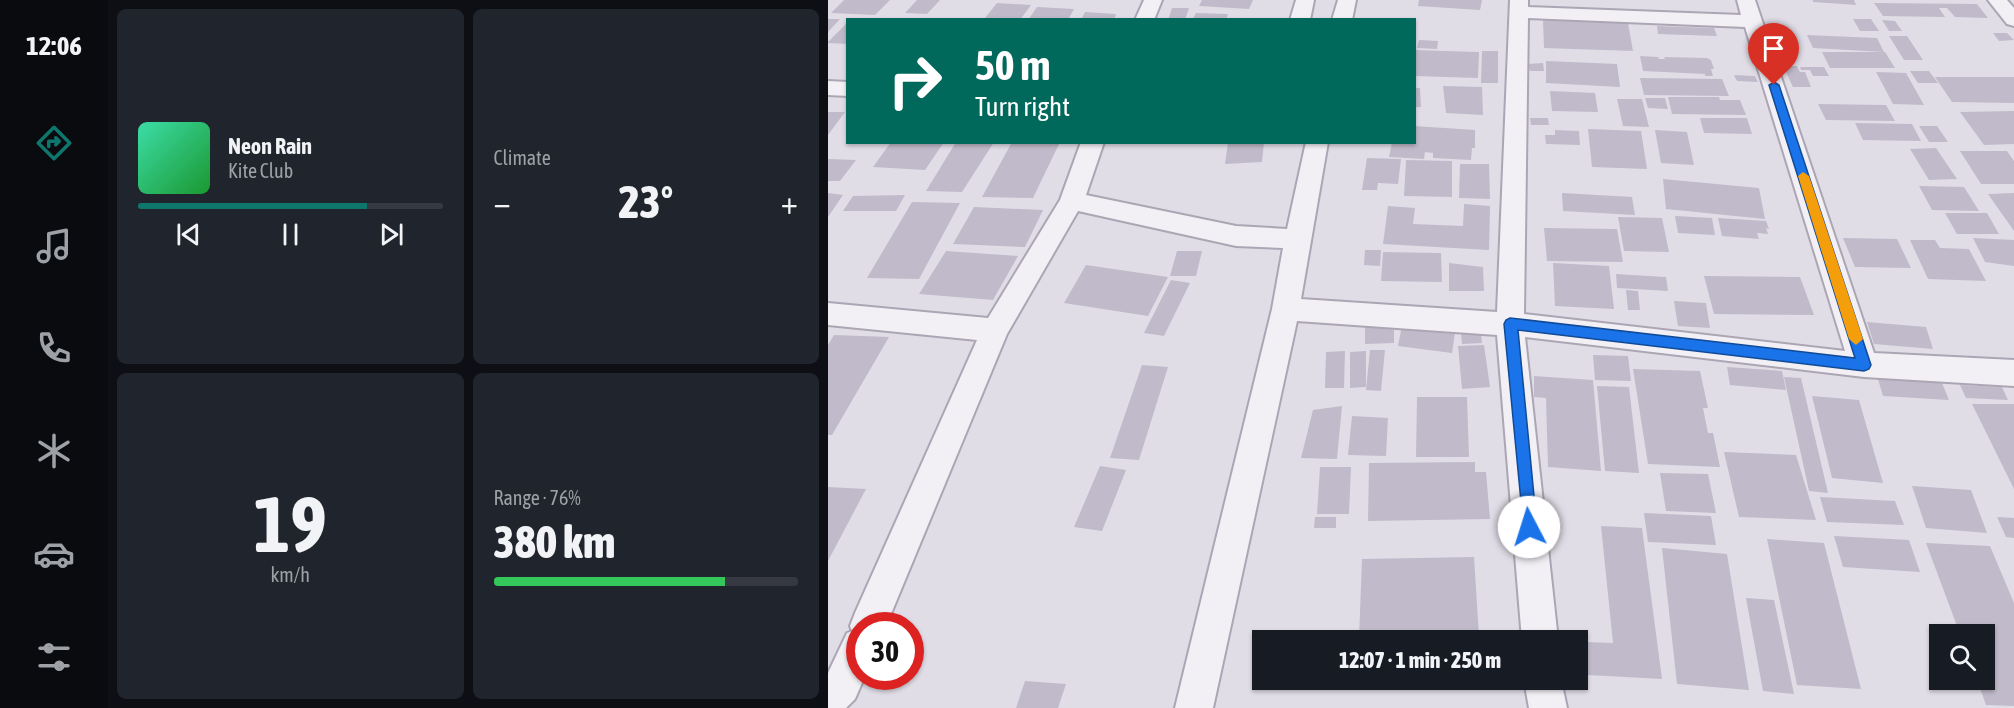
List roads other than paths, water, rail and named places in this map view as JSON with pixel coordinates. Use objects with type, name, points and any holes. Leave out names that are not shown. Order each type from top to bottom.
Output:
[{"type":"street","points":[[1145,18],[1153,0]]},
{"type":"street","points":[[1300,18],[1305,0]]},
{"type":"street","points":[[1342,18],[1347,0]]},
{"type":"street","points":[[1997,0],[2014,20]]},
{"type":"street","points":[[1539,630],[1510,324],[1519,6],[1749,10],[1864,365]]},
{"type":"street","points":[[828,88],[846,89]]},
{"type":"street","points":[[874,612],[995,330],[1072,201],[1092,144]]},
{"type":"street","points":[[1194,708],[1286,309],[1297,239],[1317,144]]},
{"type":"street","points":[[1072,201],[1236,236],[1297,239]]},
{"type":"street","points":[[1286,309],[1510,324],[1864,365],[2014,373]]},
{"type":"street","points":[[828,314],[995,330]]},
{"type":"street","points":[[828,699],[842,686],[846,677]]},
{"type":"street","points":[[1545,690],[1548,708]]}]
